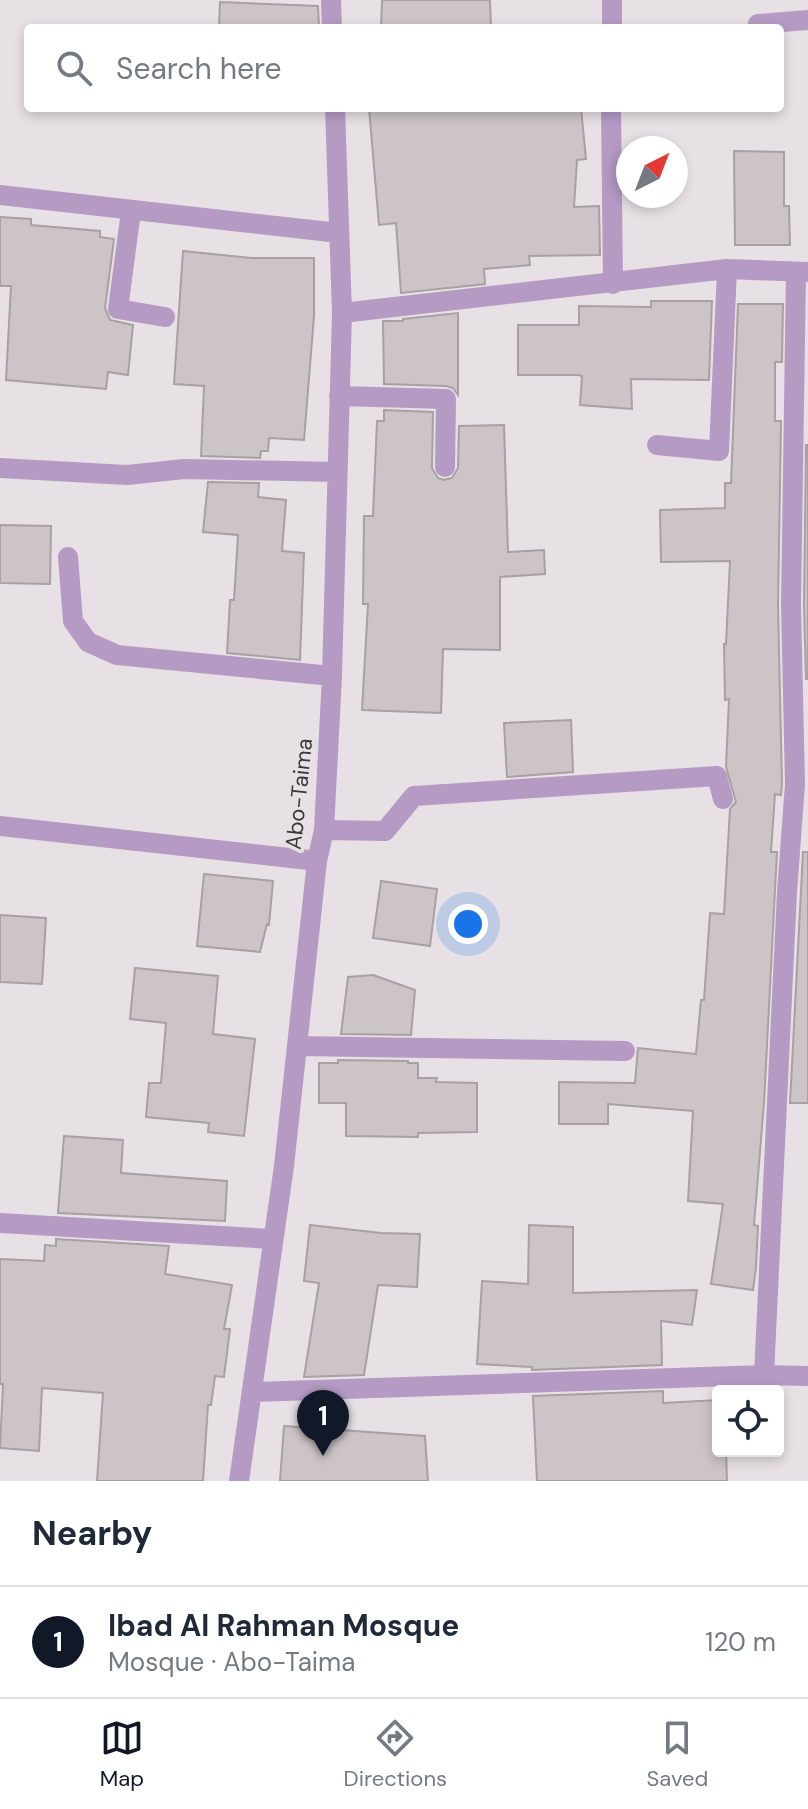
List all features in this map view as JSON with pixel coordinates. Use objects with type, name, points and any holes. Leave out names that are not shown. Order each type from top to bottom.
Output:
[{"type":"street","points":[[331,0],[332,24]]},
{"type":"street","points":[[612,0],[612,24]]},
{"type":"street","points":[[758,24],[808,20]]},
{"type":"street","name":"Abo-Taima","points":[[239,1481],[284,1166],[317,861],[324,830],[332,676],[342,313],[335,112]]},
{"type":"street","points":[[611,112],[613,284]]},
{"type":"street","points":[[0,195],[339,233]]},
{"type":"street","points":[[131,211],[118,309],[165,317]]},
{"type":"street","points":[[657,445],[719,451],[727,269]]},
{"type":"street","points":[[342,313],[727,269],[802,272],[791,605],[795,784],[764,1375]]},
{"type":"street","points":[[339,396],[446,399],[445,467]]},
{"type":"street","points":[[0,468],[127,475],[184,469],[337,472]]},
{"type":"street","points":[[68,557],[73,621],[88,642],[117,655],[332,676]]},
{"type":"street","points":[[324,830],[385,831],[414,796],[717,776],[723,799]]},
{"type":"street","points":[[0,826],[317,861]]},
{"type":"street","points":[[297,1046],[625,1051]]},
{"type":"street","points":[[0,1223],[272,1239]]},
{"type":"street","points":[[252,1392],[808,1376]]},
{"type":"building","points":[[382,0],[490,0],[491,24],[381,24]]},
{"type":"building","points":[[220,2],[318,6],[319,24],[219,24]]},
{"type":"building","points":[[369,112],[581,112],[586,159],[577,160],[574,207],[599,206],[600,255],[529,256],[530,265],[484,269],[485,284],[401,293],[396,223],[379,225]]},
{"type":"building","points":[[734,151],[784,152],[784,206],[789,206],[790,245],[735,245]]},
{"type":"building","points":[[0,217],[31,219],[31,225],[100,231],[100,237],[114,239],[105,308],[110,320],[133,325],[128,375],[108,372],[106,389],[6,380],[11,286],[0,286]]},
{"type":"building","points":[[183,251],[251,258],[314,258],[314,316],[304,440],[269,438],[268,451],[261,451],[260,458],[201,456],[204,386],[174,384]]},
{"type":"building","points":[[651,301],[712,301],[709,380],[631,379],[632,409],[580,405],[582,376],[518,375],[518,325],[579,325],[579,306],[651,307]]},
{"type":"building","points":[[738,304],[783,304],[782,362],[775,362],[775,421],[781,421],[778,605],[782,784],[781,795],[775,794],[771,852],[777,852],[764,1103],[754,1225],[758,1226],[753,1290],[711,1284],[723,1204],[688,1201],[693,1111],[608,1104],[608,1124],[559,1124],[559,1082],[635,1083],[638,1048],[696,1054],[701,1000],[704,1000],[710,913],[724,914],[730,809],[736,802],[726,767],[729,699],[725,700],[724,644],[730,561],[661,562],[660,510],[725,508],[725,483],[731,483]]},
{"type":"building","points":[[458,313],[458,395],[453,388],[446,386],[384,384],[383,321]]},
{"type":"building","points":[[384,410],[433,412],[432,468],[438,478],[444,480],[452,478],[458,468],[459,426],[504,425],[508,552],[544,550],[545,574],[500,577],[500,650],[443,649],[441,713],[362,710],[368,604],[363,604],[364,516],[373,516],[377,421],[384,421]]},
{"type":"building","points":[[808,445],[808,679],[804,605]]},
{"type":"building","points":[[208,482],[259,483],[258,497],[286,500],[282,551],[304,553],[300,660],[227,653],[238,535],[203,532]]},
{"type":"building","points":[[0,525],[51,526],[50,584],[0,583]]},
{"type":"building","points":[[571,720],[573,772],[507,777],[504,723]]},
{"type":"building","points":[[803,852],[808,852],[808,1103],[790,1103]]},
{"type":"building","points":[[204,874],[273,881],[269,925],[260,952],[197,946]]},
{"type":"building","points":[[381,881],[437,889],[430,946],[373,938]]},
{"type":"building","points":[[0,915],[46,918],[42,984],[0,982]]},
{"type":"building","points":[[135,968],[218,976],[213,1034],[255,1039],[244,1136],[208,1132],[209,1123],[146,1117],[149,1083],[161,1083],[166,1023],[130,1019]]},
{"type":"building","points":[[373,975],[415,990],[411,1035],[341,1034],[348,977]]},
{"type":"building","points":[[338,1060],[408,1061],[418,1063],[418,1078],[437,1078],[436,1082],[477,1083],[477,1132],[418,1133],[418,1137],[346,1136],[346,1103],[319,1103],[319,1063],[338,1063]]},
{"type":"building","points":[[64,1136],[123,1140],[121,1173],[227,1181],[225,1221],[58,1213]]},
{"type":"building","points":[[310,1225],[420,1234],[417,1287],[378,1285],[364,1375],[304,1377],[319,1283],[304,1281]]},
{"type":"building","points":[[529,1225],[573,1227],[573,1293],[697,1290],[692,1325],[661,1321],[662,1365],[532,1370],[532,1367],[477,1364],[482,1281],[528,1284]]},
{"type":"building","points":[[56,1239],[169,1246],[165,1274],[232,1285],[224,1329],[230,1329],[224,1377],[215,1376],[211,1405],[208,1405],[203,1481],[97,1481],[103,1393],[42,1388],[39,1451],[0,1448],[3,1384],[0,1384],[0,1259],[44,1261],[45,1245],[56,1246]]},
{"type":"building","points":[[663,1391],[663,1403],[712,1400],[712,1457],[726,1457],[727,1481],[537,1481],[533,1396]]},
{"type":"building","points":[[284,1426],[425,1436],[428,1481],[280,1481]]},
{"type":"place","name":"Ibad Al Rahman Mosque","points":[[323,1456]]}]
